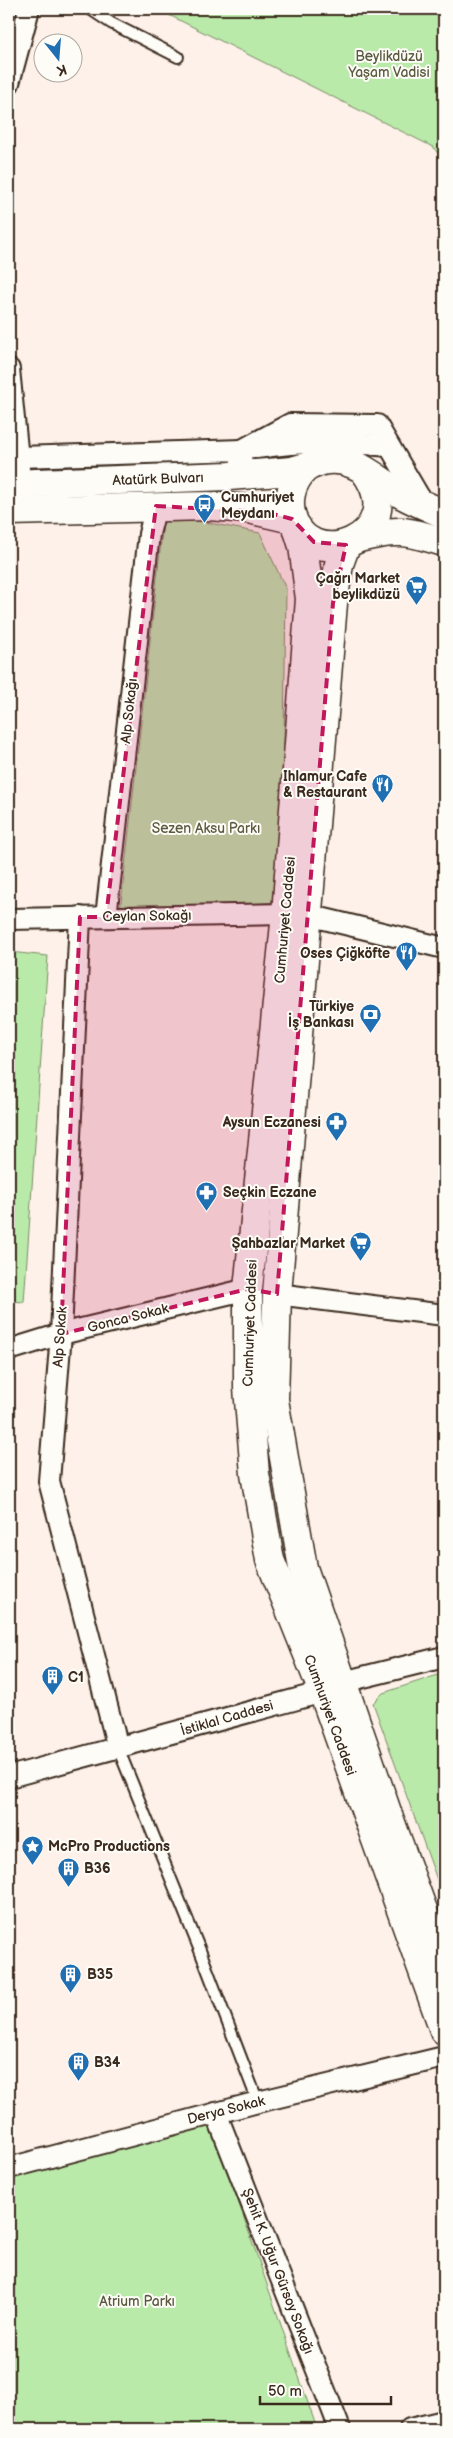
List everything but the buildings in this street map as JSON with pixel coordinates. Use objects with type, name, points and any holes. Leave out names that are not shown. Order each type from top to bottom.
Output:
[{"type":"main road","points":[[434,510],[345,460],[333,458],[306,467],[293,484],[290,497],[295,523],[314,542],[326,546],[353,542],[388,530],[408,532],[444,542]]},
{"type":"main road","name":"Atatürk Bulvarı","points":[[14,484],[241,462],[292,471],[306,467]]},
{"type":"main road","points":[[353,542],[374,520],[378,503],[372,482],[364,470]]},
{"type":"main road","name":"Atatürk Bulvarı","points":[[9,511],[156,506],[249,509],[295,523]]},
{"type":"main road","name":"Cumhuriyet Caddesi","points":[[295,523],[303,546],[310,599],[297,915],[277,1294],[274,1400],[292,1515],[303,1568],[333,1687],[444,2030]]},
{"type":"main road","name":"Cumhuriyet Caddesi","points":[[353,542],[339,564],[333,603],[297,915],[248,1289],[248,1388],[254,1474],[270,1560],[333,1687],[387,1812],[444,1967]]},
{"type":"main road","points":[[248,1289],[277,1294]]},
{"type":"street","points":[[9,83],[29,9]]},
{"type":"street","points":[[9,370],[19,457],[14,484]]},
{"type":"street","points":[[19,457],[241,462],[290,424],[377,425],[389,446],[434,510]]},
{"type":"street","name":"Alp Sokağı","points":[[106,916],[149,534],[156,506]]},
{"type":"street","name":"Ceylan Sokağı","points":[[9,919],[106,916],[297,915],[444,948]]},
{"type":"street","name":"Alp Sokak","points":[[80,917],[61,1334],[48,1482],[118,1748]]},
{"type":"street","name":"Gonca Sokak","points":[[9,1350],[61,1334],[248,1289]]},
{"type":"street","points":[[277,1294],[444,1315]]},
{"type":"street","name":"İstiklal Caddesi","points":[[9,1776],[118,1748],[333,1687],[444,1658]]},
{"type":"street","name":"Derya Sokak","points":[[9,2168],[258,2102],[444,2057]]},
{"type":"street","name":"Şehit K. Uğur Gürsoy Sokağı","points":[[216,2113],[340,2429]]},
{"type":"street","points":[[410,2429],[444,2421]]},
{"type":"lane","points":[[90,9],[111,23],[178,57]]},
{"type":"lane","points":[[118,1748],[201,1953],[258,2102]]},
{"type":"highlighted area","points":[[156,506],[266,512],[292,519],[314,542],[346,545],[333,603],[277,1294],[248,1289],[61,1334],[80,917],[106,917]]},
{"type":"green space","name":"Beylikdüzü Yaşam Vadisi","points":[[157,9],[444,9],[444,161],[433,147]]},
{"type":"green space","name":"Sezen Aksu Parkı","points":[[164,514],[260,533],[286,589],[282,902],[120,912]]},
{"type":"green space","points":[[9,952],[48,956],[24,1302],[9,1301]]},
{"type":"green space","points":[[444,1673],[444,1899],[373,1703],[383,1693]]},
{"type":"green space","name":"Atrium Parkı","points":[[209,2117],[317,2429],[9,2429],[9,2176]]},
{"type":"place","name":"Cumhuriyet Meydanı","points":[[205,524]]},
{"type":"place","name":"Çağrı Market beylikdüzü","points":[[416,605]]},
{"type":"place","name":"Ihlamur Cafe & Restaurant","points":[[383,803]]},
{"type":"place","name":"Oses Çiğköfte","points":[[406,972]]},
{"type":"place","name":"Türkiye İş Bankası","points":[[370,1033]]},
{"type":"place","name":"Aysun Eczanesi","points":[[337,1141]]},
{"type":"place","name":"Seçkin Eczane","points":[[207,1211]]},
{"type":"place","name":"Şahbazlar Market","points":[[361,1262]]},
{"type":"place","name":"C1","points":[[52,1696]]},
{"type":"place","name":"McPro Productions","points":[[32,1865]]},
{"type":"place","name":"B36","points":[[68,1887]]},
{"type":"place","name":"B35","points":[[71,1993]]},
{"type":"place","name":"B34","points":[[78,2081]]}]
